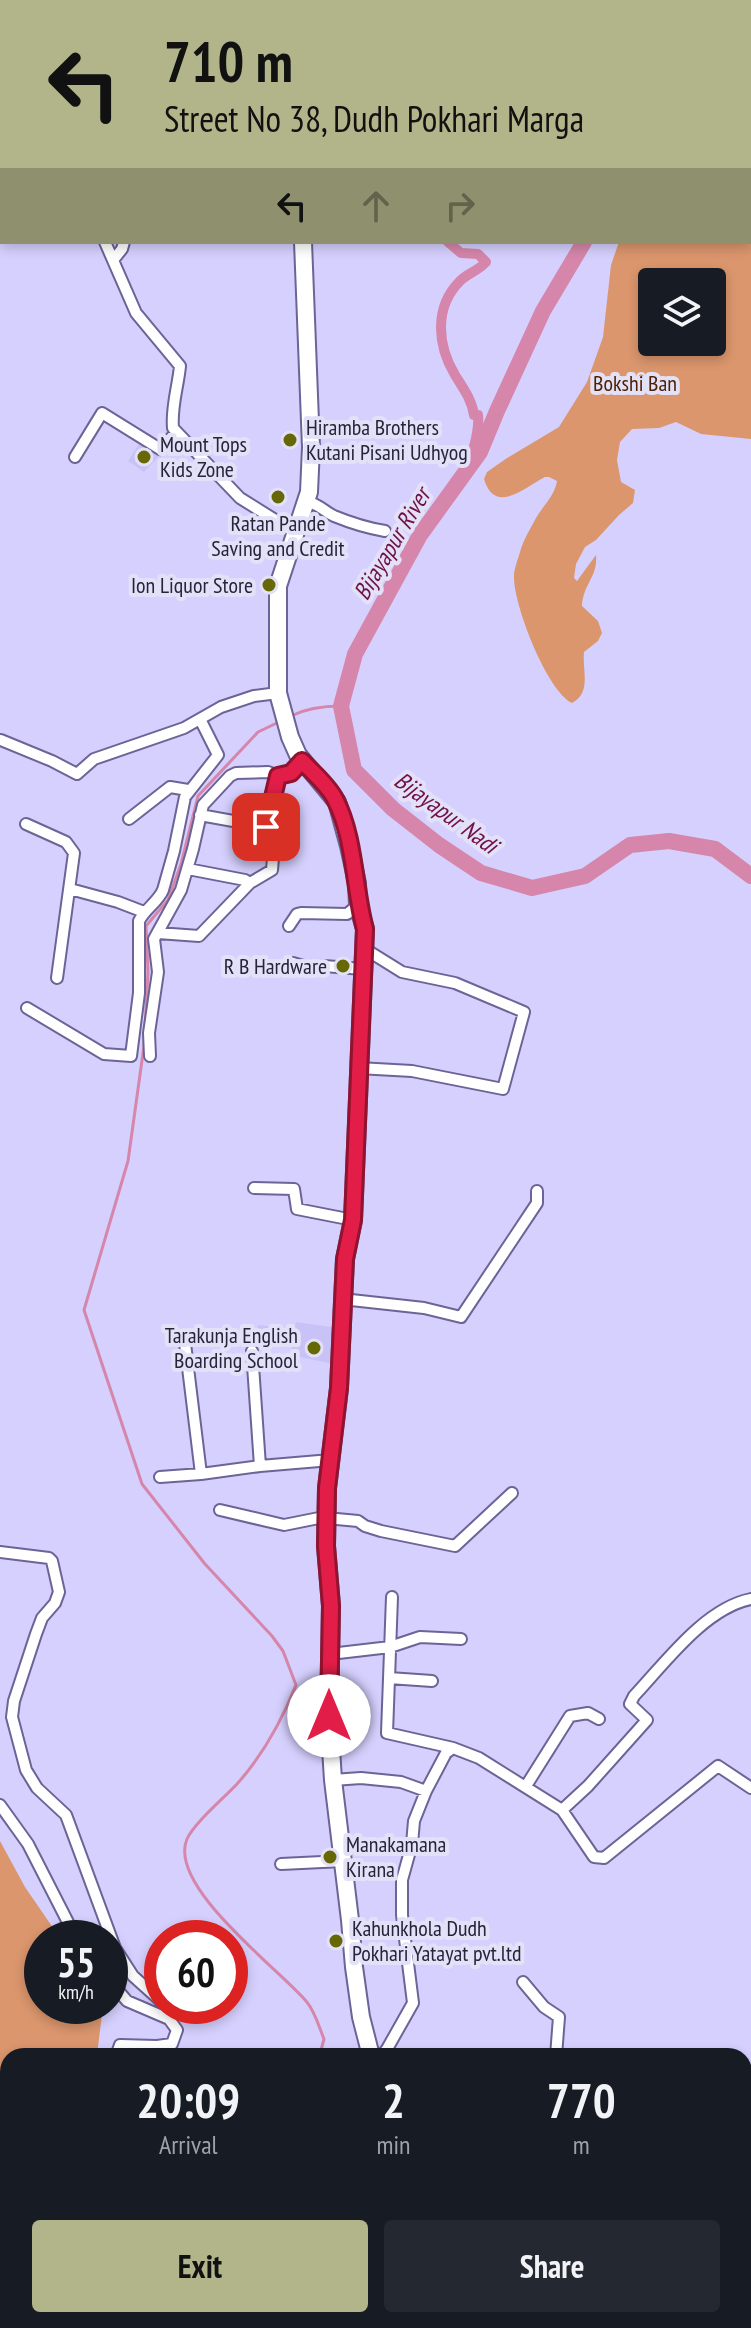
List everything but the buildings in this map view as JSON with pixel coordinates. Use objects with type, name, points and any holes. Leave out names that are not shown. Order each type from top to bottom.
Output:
[{"type":"main road","points":[[303,244],[311,447],[309,492],[277,594],[278,693],[290,737],[302,761],[337,802],[365,929],[353,1220],[345,1259],[339,1388],[326,1519],[331,1606],[329,1716],[333,1780],[356,1980],[369,2048]]},
{"type":"street","points":[[106,244],[136,313],[180,366],[171,414],[173,428],[240,498],[296,533]]},
{"type":"street","points":[[114,259],[123,244]]},
{"type":"street","points":[[75,457],[102,413],[160,449],[177,432]]},
{"type":"street","points":[[306,501],[322,505],[331,515],[360,527],[385,531]]},
{"type":"street","points":[[1,740],[77,774],[94,759],[184,728],[221,707],[254,696],[278,693]]},
{"type":"street","points":[[27,1008],[104,1054],[131,1056],[139,993],[139,921],[163,890],[188,790],[218,755],[200,719]]},
{"type":"street","points":[[150,1056],[149,1033],[158,972],[154,939],[177,898],[188,869],[200,815],[208,798],[236,773],[259,772],[278,776],[291,773],[302,761]]},
{"type":"street","points":[[266,827],[278,776]]},
{"type":"street","points":[[129,819],[170,787],[188,790]]},
{"type":"street","points":[[158,933],[199,936],[250,883],[272,870],[275,833],[266,827],[200,815]]},
{"type":"street","points":[[26,824],[66,842],[73,850],[57,978]]},
{"type":"street","points":[[188,869],[250,883]]},
{"type":"street","points":[[70,889],[144,912]]},
{"type":"street","points":[[289,926],[297,914],[347,914],[358,905]]},
{"type":"street","points":[[358,1068],[412,1071],[503,1089],[524,1012],[455,983],[402,972],[365,949]]},
{"type":"street","points":[[293,963],[310,968],[363,969]]},
{"type":"street","points":[[254,1188],[294,1189],[297,1209],[353,1220]]},
{"type":"street","points":[[342,1299],[424,1308],[461,1317],[537,1197]]},
{"type":"street","points":[[184,1335],[201,1474]]},
{"type":"street","points":[[252,1351],[260,1466]]},
{"type":"street","points":[[160,1477],[331,1460]]},
{"type":"street","points":[[220,1510],[284,1525],[319,1518],[358,1521],[381,1531],[455,1546],[512,1493]]},
{"type":"street","points":[[0,1552],[49,1558],[52,1561],[59,1592],[55,1603],[42,1618],[14,1701],[12,1717],[26,1770],[37,1788],[66,1815],[115,1948],[133,1976],[144,1986]]},
{"type":"street","points":[[392,1597],[387,1733],[453,1748],[479,1758],[526,1786],[562,1810],[594,1857],[604,1858],[718,1766],[751,1788]]},
{"type":"street","points":[[562,1810],[588,1786],[647,1720],[630,1704],[634,1696],[702,1624],[736,1602],[751,1599]]},
{"type":"street","points":[[330,1654],[390,1647],[420,1637],[461,1639]]},
{"type":"street","points":[[389,1678],[432,1681]]},
{"type":"street","points":[[526,1786],[570,1716],[588,1713],[599,1719]]},
{"type":"street","points":[[388,2048],[413,2003],[402,1915],[402,1880],[412,1844],[414,1821],[446,1753],[453,1748]]},
{"type":"street","points":[[333,1780],[361,1778],[401,1782],[426,1791]]},
{"type":"street","points":[[0,1805],[28,1844],[67,1920]]},
{"type":"street","points":[[281,1864],[343,1861]]},
{"type":"street","points":[[523,1982],[544,2007],[559,2017],[557,2048]]},
{"type":"street","points":[[119,2048],[120,2045],[172,2044],[177,2030],[173,2024]]},
{"type":"shaded area","name":"Mount Tops Kids Zone","points":[[141,441],[161,454],[144,472],[128,461]]},
{"type":"shaded area","name":"Tarakunja English Boarding School","points":[[296,1322],[338,1328],[333,1364],[291,1355],[293,1341],[257,1336],[258,1325],[294,1330]]},
{"type":"green space","name":"Bokshi Ban","points":[[618,244],[751,244],[751,439],[701,434],[676,422],[659,428],[632,429],[620,442],[617,460],[621,482],[635,490],[633,503],[585,547],[576,564],[574,578],[577,581],[596,555],[595,569],[582,606],[598,621],[602,633],[598,641],[584,652],[584,687],[572,703],[552,682],[533,646],[519,606],[514,576],[525,539],[557,481],[545,477],[520,492],[503,497],[495,496],[484,479],[487,472],[507,458],[559,427],[587,382],[603,337],[611,265]]},
{"type":"green space","points":[[0,1841],[48,1920],[24,1920],[24,2024],[101,2024],[98,2048],[0,2048]]},
{"type":"waterway","points":[[450,244],[461,253],[478,254],[486,262],[463,278],[452,291],[442,314],[441,326],[449,363],[469,399],[474,415],[478,415],[470,467]]},
{"type":"waterway","name":"Bijayapur Nadi","points":[[583,244],[543,311],[480,452],[420,535],[355,654],[341,706],[354,770],[393,809],[481,873],[532,888],[585,876],[630,845],[669,841],[715,849],[751,876]]},
{"type":"waterway","points":[[291,716],[315,708],[341,706]]},
{"type":"waterway","points":[[281,721],[258,732],[198,796],[181,864],[168,900],[146,926],[148,972],[144,1046],[128,1161],[84,1310],[142,1484],[205,1564],[272,1636],[283,1651],[296,1685],[278,1724],[255,1761],[237,1784],[202,1818],[187,1839],[185,1858],[193,1880],[229,1926],[309,2005],[324,2039],[322,2048]]},
{"type":"place","name":"Hiramba Brothers Kutani Pisani Udhyog","points":[[290,440]]},
{"type":"place","name":"Mount Tops Kids Zone","points":[[144,457]]},
{"type":"place","name":"Ratan Pande Saving and Credit","points":[[278,497]]},
{"type":"place","name":"Ion Liquor Store","points":[[269,585]]},
{"type":"place","name":"R B Hardware","points":[[343,966]]},
{"type":"place","name":"Tarakunja English Boarding School","points":[[314,1348]]},
{"type":"place","name":"Manakamana Kirana","points":[[330,1857]]},
{"type":"place","name":"Kahunkhola Dudh Pokhari Yatayat pvt.ltd","points":[[336,1941]]},
{"type":"route","points":[[266,827],[278,776],[291,773],[302,761],[337,802],[365,929],[353,1220],[345,1259],[339,1388],[327,1488],[326,1546],[331,1606],[329,1716]]},
{"type":"water label","name":"Bijayapur River","points":[[392,544]]}]
